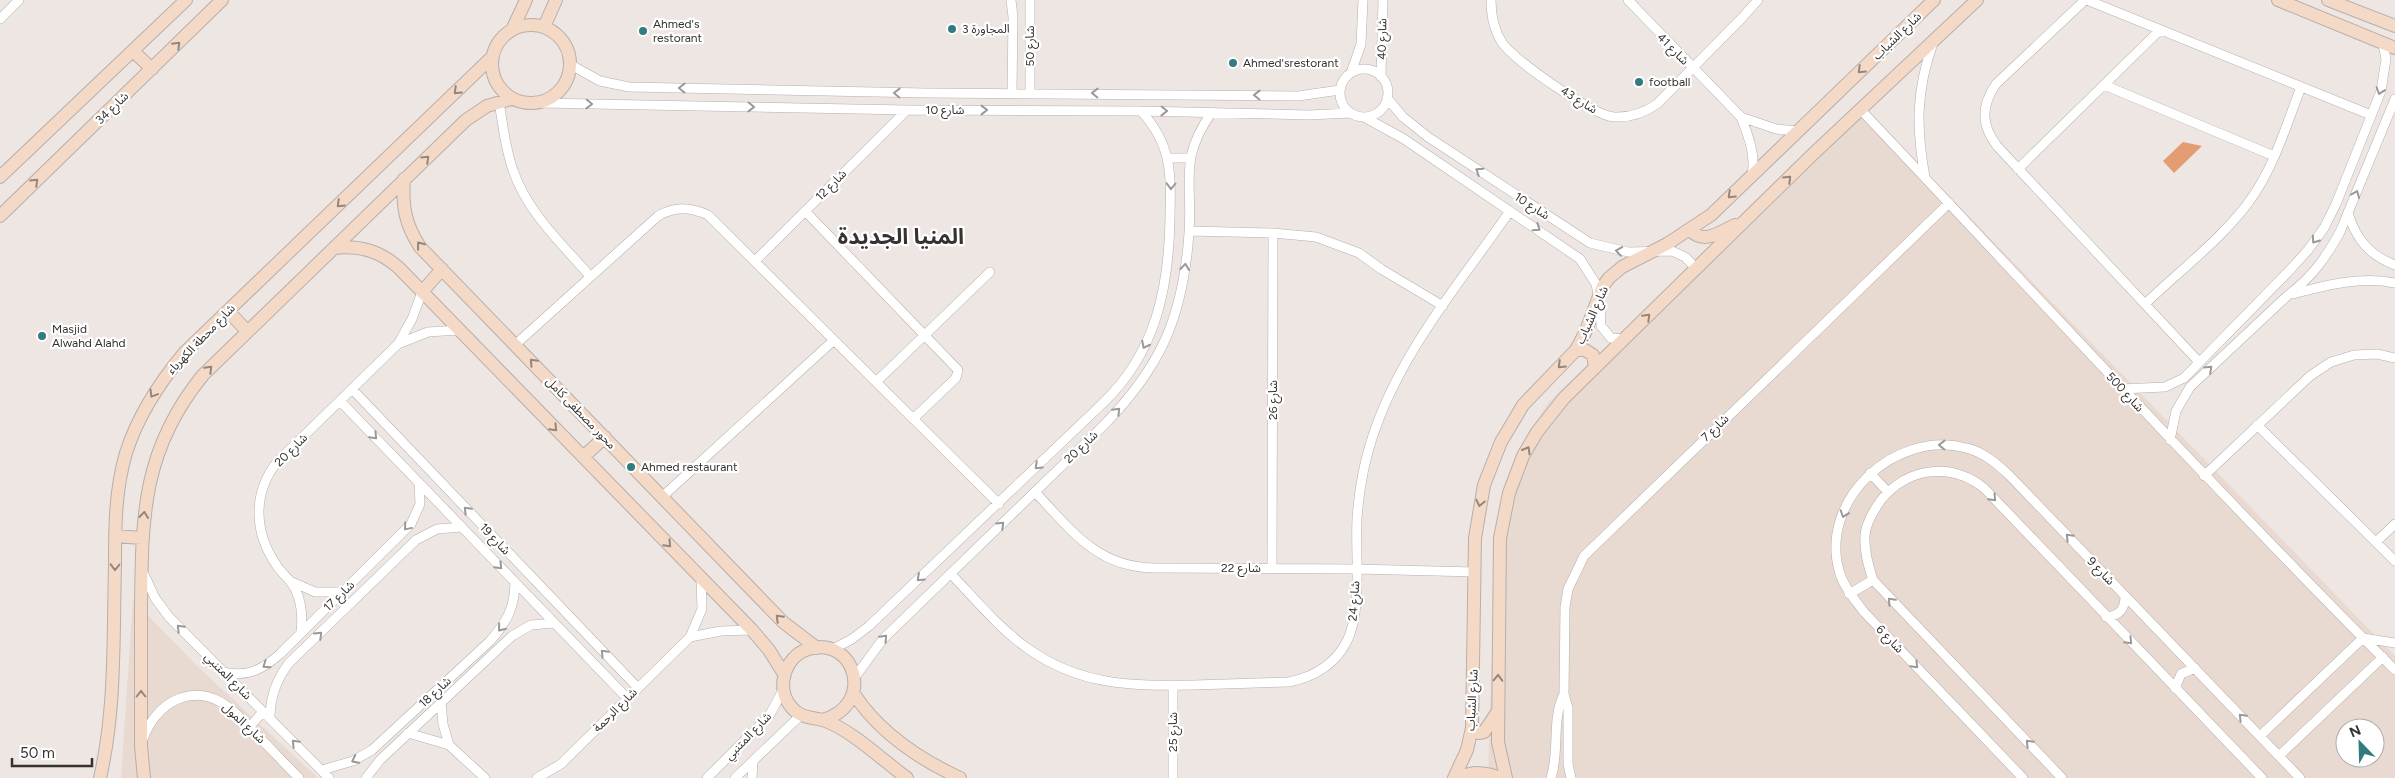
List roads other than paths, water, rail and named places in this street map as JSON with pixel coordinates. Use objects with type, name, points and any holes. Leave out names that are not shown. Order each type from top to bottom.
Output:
[{"type":"street","points":[[0,19],[5,9],[19,0]]},
{"type":"street","points":[[1,174],[186,0]]},
{"type":"street","name":"شارع 34","points":[[0,216],[222,0]]},
{"type":"street","points":[[526,0],[512,30],[500,42],[492,57],[495,81],[502,91],[505,100],[508,154],[520,188],[540,218],[590,276]]},
{"type":"street","points":[[544,27],[556,0]]},
{"type":"street","name":"شارع 50","points":[[1010,0],[1013,16],[1012,93]]},
{"type":"street","name":"شارع 50","points":[[1030,0],[1030,92]]},
{"type":"street","name":"شارع 40","points":[[1352,73],[1362,44],[1363,0]]},
{"type":"street","name":"شارع 40","points":[[1381,77],[1383,0]]},
{"type":"street","name":"شارع 43","points":[[1492,0],[1496,32],[1509,51],[1554,84],[1603,115],[1624,117],[1642,113],[1657,104],[1758,0]]},
{"type":"street","name":"شارع 41","points":[[1628,0],[1692,69],[1741,117],[1776,130],[1798,131]]},
{"type":"street","name":"شارع الشباب","points":[[1454,778],[1467,750],[1472,728],[1475,538],[1479,507],[1497,449],[1523,405],[1576,350],[1586,333],[1603,286],[1615,272],[1629,262],[1652,252],[1690,230],[1711,215],[1934,0]]},
{"type":"street","name":"شارع الشباب","points":[[1506,778],[1500,756],[1498,711],[1500,538],[1509,493],[1523,456],[1543,424],[1564,398],[1860,109],[1977,0]]},
{"type":"street","points":[[2198,362],[1988,135],[1984,115],[1988,95],[1996,84],[2086,0],[2371,116]]},
{"type":"street","points":[[2121,389],[2153,389],[2177,382],[2308,250],[2336,204],[2385,75],[2389,46],[2278,0]]},
{"type":"street","points":[[2328,0],[2395,26]]},
{"type":"street","points":[[144,778],[141,746],[142,538],[151,472],[169,425],[194,385],[466,120],[505,100],[530,104],[540,103],[552,98],[562,89],[568,78],[571,65],[566,46],[553,31],[544,27],[533,25],[512,30]]},
{"type":"street","points":[[2018,169],[2160,30]]},
{"type":"street","points":[[1925,178],[1918,122],[1919,93],[1925,65],[1936,37]]},
{"type":"street","points":[[133,50],[152,69]]},
{"type":"street","name":"شارع محطة الكهرباء","points":[[100,778],[111,705],[115,536],[121,474],[131,439],[143,411],[169,370],[492,57]]},
{"type":"street","name":"شارع 10","points":[[571,65],[600,82],[629,87],[926,93],[1030,92],[1287,96],[1340,90]]},
{"type":"street","points":[[1357,71],[1370,71],[1381,77],[1385,83],[1387,98],[1379,112],[1364,117],[1350,113],[1342,103],[1340,90],[1342,83],[1352,73],[1357,71]]},
{"type":"street","points":[[2104,85],[2274,156]]},
{"type":"street","points":[[2145,304],[2240,214],[2261,183],[2274,156],[2301,87]]},
{"type":"street","points":[[926,93],[926,110]]},
{"type":"street","points":[[1286,114],[1287,96]]},
{"type":"street","name":"شارع 10","points":[[1387,98],[1403,117],[1419,130],[1590,243],[1615,250],[1652,252],[1665,250],[1679,253],[1696,268]]},
{"type":"street","points":[[2170,440],[2176,412],[2186,392],[2305,282],[2318,267],[2340,232],[2395,99]]},
{"type":"street","name":"شارع 10","points":[[540,103],[907,110],[1350,113]]},
{"type":"street","name":"شارع 500","points":[[1860,109],[2121,389],[2395,670]]},
{"type":"street","name":"شارع 12","points":[[755,261],[907,110]]},
{"type":"street","name":"شارع 20","points":[[831,650],[852,639],[869,626],[1108,399],[1132,368],[1151,333],[1158,314],[1165,289],[1170,254],[1171,178],[1168,158],[1158,132],[1140,111]]},
{"type":"street","name":"شارع 20","points":[[854,676],[883,639],[1135,392],[1160,352],[1178,306],[1183,283],[1189,231],[1187,181],[1190,158],[1198,134],[1212,112]]},
{"type":"street","name":"شارع 10","points":[[1364,117],[1410,143],[1580,259],[1592,275],[1599,295],[1602,329],[1611,338],[1624,339]]},
{"type":"street","name":"شارع 41","points":[[1741,117],[1752,152],[1754,165],[1752,174]]},
{"type":"street","points":[[1410,143],[1419,130]]},
{"type":"street","points":[[1168,158],[1190,158]]},
{"type":"street","name":"محور مصطفى كامل","points":[[404,179],[402,202],[408,225],[420,247],[516,344],[783,622],[817,648]]},
{"type":"street","name":"شارع 7","points":[[1571,778],[1568,764],[1569,716],[1564,694],[1565,607],[1568,589],[1584,556],[1949,203]]},
{"type":"street","points":[[516,344],[658,216],[680,208],[690,209],[708,215],[998,504]]},
{"type":"street","name":"شارع 24","points":[[951,574],[1010,634],[1047,661],[1068,671],[1104,682],[1144,686],[1289,682],[1300,680],[1321,670],[1339,654],[1352,630],[1355,617],[1359,496],[1375,429],[1386,400],[1405,362],[1510,210]]},
{"type":"street","points":[[805,211],[925,335],[958,372],[956,378],[913,419]]},
{"type":"street","points":[[2348,213],[2352,227],[2369,250],[2380,259],[2395,265]]},
{"type":"street","points":[[1690,230],[1697,236],[1706,238],[1744,221]]},
{"type":"street","points":[[1189,231],[1273,233],[1316,237],[1359,253],[1381,269],[1443,306]]},
{"type":"street","name":"شارع 26","points":[[1272,568],[1273,233]]},
{"type":"street","points":[[1580,259],[1590,243]]},
{"type":"street","points":[[334,248],[358,247],[380,254],[399,268],[752,630],[769,650],[784,674]]},
{"type":"street","points":[[422,292],[442,270]]},
{"type":"street","points":[[876,382],[990,272]]},
{"type":"street","points":[[2288,296],[2339,282],[2375,280],[2395,283]]},
{"type":"street","name":"شارع 20","points":[[302,632],[301,605],[290,581],[277,567],[264,541],[258,518],[260,496],[268,475],[277,462],[398,344],[412,319],[422,292]]},
{"type":"street","points":[[228,311],[247,332]]},
{"type":"street","name":"شارع 20","points":[[398,344],[428,332],[459,330]]},
{"type":"street","points":[[662,497],[834,340]]},
{"type":"street","points":[[1576,350],[1585,350],[1592,355],[1595,368]]},
{"type":"street","points":[[2204,476],[2310,376],[2331,362],[2354,355],[2377,354],[2395,358]]},
{"type":"street","points":[[2177,382],[2186,392]]},
{"type":"street","name":"شارع 19","points":[[352,389],[638,688]]},
{"type":"street","name":"شارع 19","points":[[340,401],[627,698]]},
{"type":"street","points":[[2257,425],[2395,561]]},
{"type":"street","points":[[1071,435],[1082,446]]},
{"type":"street","points":[[583,457],[604,437]]},
{"type":"street","name":"شارع 9","points":[[1870,473],[1890,459],[1914,448],[1940,444],[1966,448],[1990,458],[2010,476],[2300,778]]},
{"type":"street","points":[[2062,778],[1873,580],[1866,557],[1865,533],[1874,510],[1888,492],[1902,481],[1920,473],[1939,471],[1958,474],[1974,481],[2262,778]]},
{"type":"street","points":[[1870,473],[1888,492]]},
{"type":"street","name":"شارع 6","points":[[1870,473],[1846,506],[1839,527],[1837,550],[1840,573],[1849,594],[2023,778]]},
{"type":"street","name":"شارع 17","points":[[224,672],[235,675],[254,672],[270,663],[280,654],[392,544],[415,518],[421,496],[419,483]]},
{"type":"street","name":"شارع 22","points":[[1035,492],[1084,542],[1114,561],[1148,568],[1356,569],[1475,572]]},
{"type":"street","points":[[2376,542],[2395,524]]},
{"type":"street","name":"شارع 17","points":[[267,715],[275,685],[290,663],[416,540],[430,532],[445,527],[462,527]]},
{"type":"street","points":[[476,542],[487,531]]},
{"type":"street","points":[[115,536],[142,538]]},
{"type":"street","points":[[392,544],[402,554]]},
{"type":"street","name":"شارع المتنبي","points":[[141,566],[149,587],[162,608],[329,778]]},
{"type":"street","name":"شارع الرحمة","points":[[537,778],[561,764],[690,636],[702,609],[701,578]]},
{"type":"street","points":[[1849,594],[1873,580]]},
{"type":"street","name":"شارع 20","points":[[290,581],[315,592],[343,592]]},
{"type":"street","name":"شارع 18","points":[[322,770],[343,766],[372,750],[490,641],[502,627],[512,610],[515,582]]},
{"type":"street","points":[[2106,616],[2114,616],[2121,612],[2125,604],[2125,596]]},
{"type":"street","name":"شارع 18","points":[[366,778],[380,760],[498,648],[524,627],[554,622]]},
{"type":"street","points":[[690,636],[720,631],[752,630]]},
{"type":"street","points":[[2260,736],[2363,638],[2395,643]]},
{"type":"street","points":[[490,641],[498,648]]},
{"type":"street","points":[[822,720],[842,712],[854,694],[854,676],[846,660],[831,650],[817,648],[800,653],[793,659],[784,674],[783,690],[786,700],[801,715],[822,720],[850,736],[907,778]]},
{"type":"street","points":[[280,654],[290,663]]},
{"type":"street","points":[[2279,756],[2383,657]]},
{"type":"street","points":[[2175,688],[2181,674],[2195,668]]},
{"type":"street","name":"شارع 25","points":[[1173,685],[1173,778]]},
{"type":"street","name":"شارع المتنبي","points":[[707,778],[769,716],[783,690]]},
{"type":"street","points":[[854,694],[872,718],[905,746],[960,778]]},
{"type":"street","name":"شارع 7","points":[[1551,778],[1556,756],[1558,709],[1564,694]]},
{"type":"street","name":"شارع المول","points":[[141,746],[148,728],[160,712],[174,701],[192,696],[209,697],[225,703],[299,778]]},
{"type":"street","points":[[441,702],[443,724],[449,745]]},
{"type":"street","points":[[1472,728],[1478,733],[1484,732],[1498,711]]},
{"type":"street","points":[[249,727],[267,715]]},
{"type":"street","name":"شارع المتنبي","points":[[735,778],[801,715]]},
{"type":"street","points":[[408,733],[449,745],[485,778]]},
{"type":"street","points":[[372,750],[380,760]]},
{"type":"street","points":[[752,778],[754,760]]},
{"type":"street","points":[[1459,778],[1474,773],[1486,773],[1500,778]]},
{"type":"place","name":"المجاورة 3","points":[[952,29]]},
{"type":"place","name":"Ahmed's restorant","points":[[643,31]]},
{"type":"place","name":"Ahmed'srestorant","points":[[1233,63]]},
{"type":"place","name":"football","points":[[1639,82]]},
{"type":"place","name":"Masjid Alwahd Alahd","points":[[42,336]]},
{"type":"place","name":"Ahmed restaurant","points":[[631,467]]},
{"type":"district","name":"المنيا الجديدة","points":[[901,236]]}]
